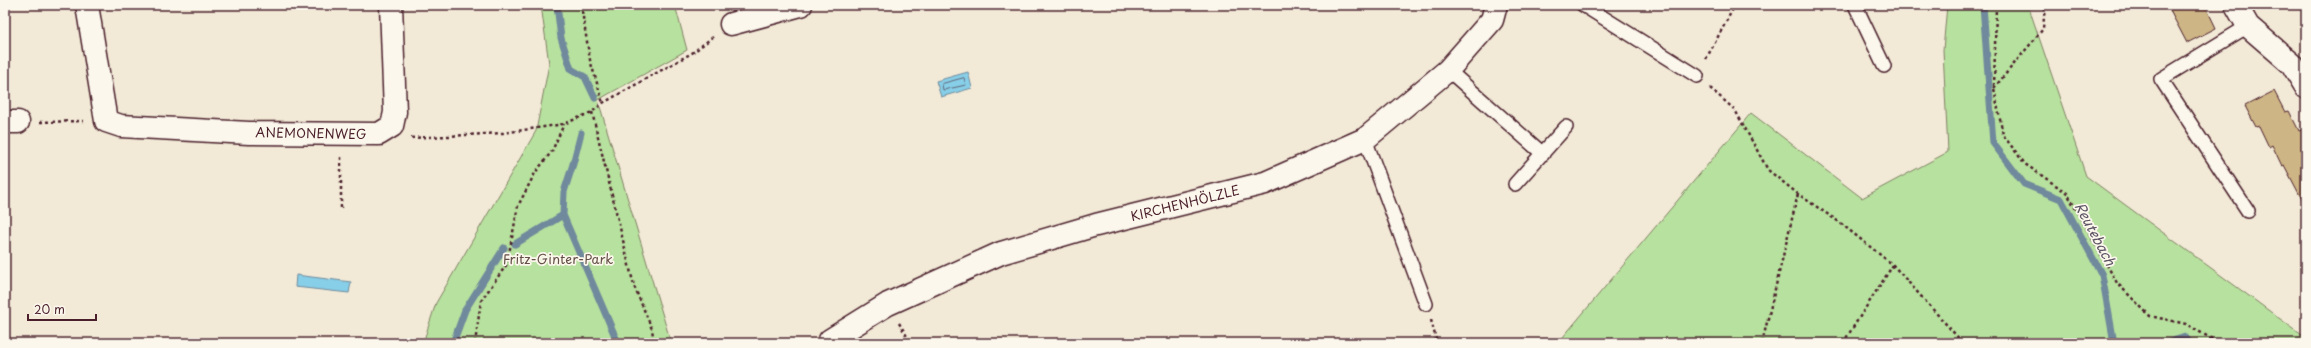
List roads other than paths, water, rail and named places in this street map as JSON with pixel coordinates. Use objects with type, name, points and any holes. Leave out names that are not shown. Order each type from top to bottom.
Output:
[{"type":"street","name":"ANEMONENWEG","points":[[87,5],[106,121],[129,126],[249,133],[341,134],[379,134],[392,126],[395,112],[391,5]]},
{"type":"street","points":[[730,24],[801,5]]},
{"type":"street","name":"KIRCHENHÖLZLE","points":[[830,340],[888,304],[1001,253],[1096,225],[1265,183],[1365,139],[1448,70],[1492,20],[1496,5]]},
{"type":"street","points":[[2236,5],[2248,26],[2292,64],[2306,87]]},
{"type":"lane","points":[[1583,5],[1697,76]]},
{"type":"lane","points":[[1855,5],[1884,66]]},
{"type":"lane","points":[[2248,26],[2161,79],[2248,211]]},
{"type":"lane","points":[[1448,70],[1543,154]]},
{"type":"lane","points":[[1515,184],[1566,127]]},
{"type":"lane","points":[[1365,139],[1426,304]]},
{"type":"water","points":[[968,72],[972,88],[941,97],[936,81]]},
{"type":"water","points":[[296,275],[351,282],[349,293],[295,287]]},
{"type":"waterway","points":[[557,5],[561,38],[571,69],[585,77],[595,98]]},
{"type":"waterway","name":"Reutebach","points":[[1983,5],[1993,143],[2024,184],[2061,199],[2102,275],[2114,343]]},
{"type":"waterway","points":[[581,133],[564,192],[563,215],[618,343]]},
{"type":"waterway","points":[[515,244],[563,215]]},
{"type":"waterway","points":[[453,343],[465,310],[504,248]]},
{"type":"waterway","name":"Reutebach","points":[[2167,343],[2185,337],[2190,343]]},
{"type":"park label","name":"Fritz-Ginter-Park","points":[[558,259]]}]
